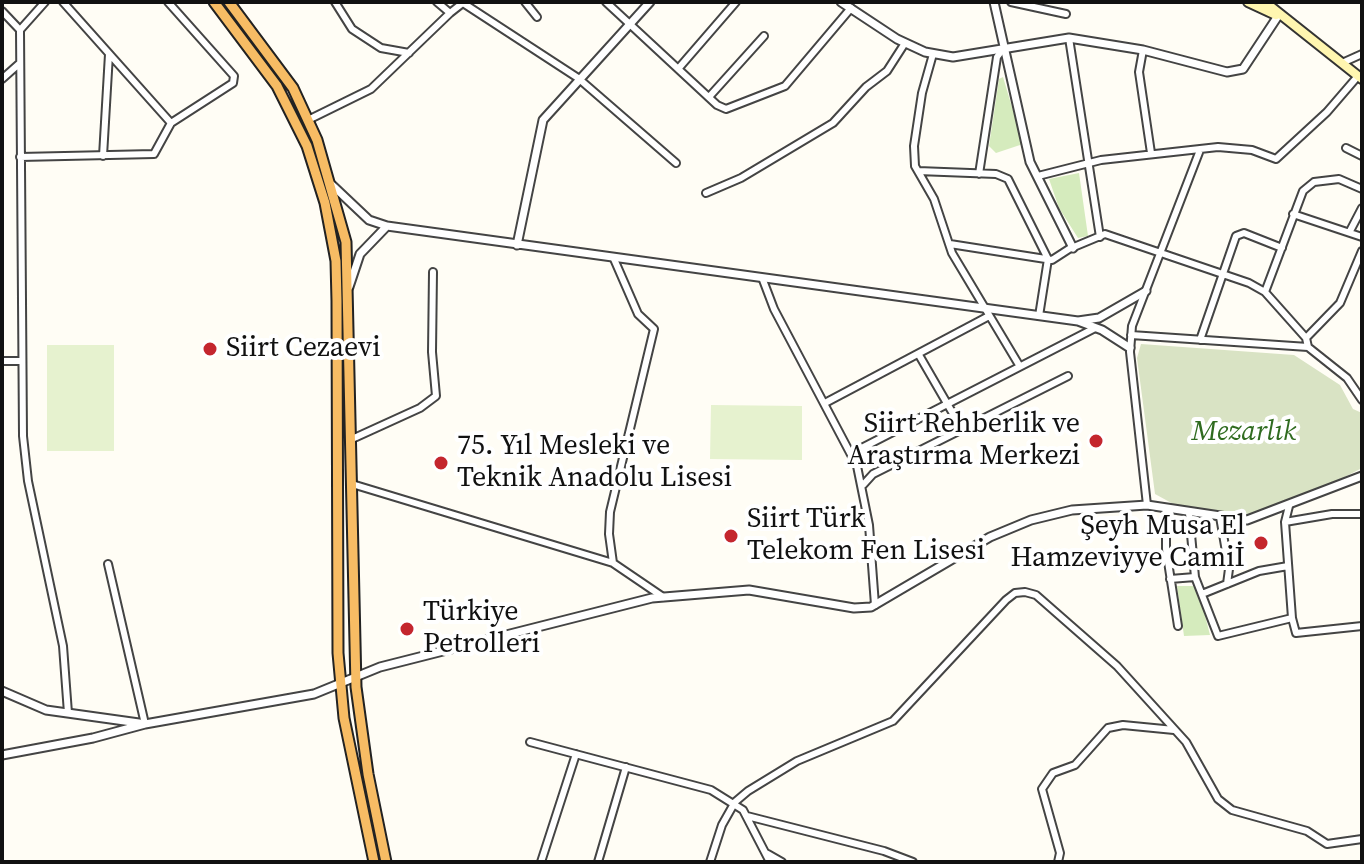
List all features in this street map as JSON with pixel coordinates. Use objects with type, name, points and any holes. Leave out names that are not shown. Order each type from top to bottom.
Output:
[{"type":"highway","points":[[214,2],[277,86],[307,146],[325,203],[336,261],[341,686],[361,815],[374,862]]},
{"type":"highway","points":[[229,2],[276,63],[308,120],[332,185],[346,242],[355,678],[368,774],[386,862]]},
{"type":"main road","points":[[1248,2],[1260,11],[1278,16]]},
{"type":"main road","points":[[1265,2],[1278,16],[1360,78]]},
{"type":"street","points":[[45,2],[20,30],[22,361],[28,481],[63,646],[68,713]]},
{"type":"street","points":[[63,2],[171,123]]},
{"type":"street","points":[[20,157],[154,154],[171,123],[226,90],[234,76],[168,2]]},
{"type":"street","points":[[335,2],[352,29],[381,48],[409,53]]},
{"type":"street","points":[[437,2],[450,13]]},
{"type":"street","points":[[525,2],[537,17]]},
{"type":"street","points":[[606,2],[726,109],[785,86],[851,8]]},
{"type":"street","points":[[517,245],[543,120],[650,2]]},
{"type":"street","points":[[678,69],[736,2]]},
{"type":"street","points":[[841,2],[905,43],[933,54],[953,57],[1069,38],[1143,50],[1227,72],[1237,71],[1250,60],[1278,16]]},
{"type":"street","points":[[994,2],[1030,162],[1073,248]]},
{"type":"street","points":[[1011,2],[1066,14]]},
{"type":"street","points":[[308,120],[371,89],[463,3],[578,78],[676,163]]},
{"type":"street","points":[[2,11],[20,30]]},
{"type":"street","points":[[709,97],[764,36]]},
{"type":"street","points":[[1069,38],[1100,237]]},
{"type":"street","points":[[706,193],[741,178],[833,123],[866,87],[887,71],[905,43]]},
{"type":"street","points":[[979,174],[997,57],[1004,47]]},
{"type":"street","points":[[1143,50],[1139,72],[1151,153]]},
{"type":"street","points":[[103,156],[109,54]]},
{"type":"street","points":[[933,54],[914,146],[918,171],[934,199],[950,244],[1019,365]]},
{"type":"street","points":[[1342,63],[1362,54]]},
{"type":"street","points":[[2,79],[20,63]]},
{"type":"street","points":[[1038,176],[1151,153],[1218,147],[1252,150],[1276,159],[1360,78]]},
{"type":"street","points":[[1346,148],[1362,156]]},
{"type":"street","points":[[1147,505],[1131,335],[1200,150]]},
{"type":"street","points":[[918,171],[996,174],[1008,179],[1048,259],[1039,316]]},
{"type":"street","points":[[1265,292],[1299,197],[1314,182],[1339,179],[1362,189]]},
{"type":"street","points":[[332,185],[369,220],[387,226],[987,312],[1078,321],[1130,348]]},
{"type":"street","points":[[1350,231],[1362,208]]},
{"type":"street","points":[[1293,214],[1362,237]]},
{"type":"street","points":[[349,287],[360,254],[387,226]]},
{"type":"street","points":[[1200,340],[1238,233],[1282,248]]},
{"type":"street","points":[[950,244],[1048,259],[1105,234],[1265,292],[1306,338],[1308,347]]},
{"type":"street","points":[[1306,338],[1340,303],[1362,251]]},
{"type":"street","points":[[613,563],[610,512],[654,329],[638,314],[614,259]]},
{"type":"street","points":[[352,439],[420,408],[436,396],[432,352],[433,272]]},
{"type":"street","points":[[763,280],[774,309],[852,453],[863,485],[875,605]]},
{"type":"street","points":[[1078,321],[1099,318],[1146,291]]},
{"type":"street","points":[[825,403],[919,355],[987,312]]},
{"type":"street","points":[[852,453],[1095,328]]},
{"type":"street","points":[[1131,335],[1308,347],[1347,378],[1362,398]]},
{"type":"street","points":[[919,355],[963,431]]},
{"type":"street","points":[[2,361],[22,361]]},
{"type":"street","points":[[863,485],[873,474],[1068,376]]},
{"type":"street","points":[[2,755],[341,686],[380,667],[663,597],[749,590],[854,608],[875,605],[990,537],[1031,520],[1072,510],[1147,505],[1247,520],[1362,476]]},
{"type":"street","points":[[352,484],[613,563],[663,597]]},
{"type":"street","points":[[1289,506],[1285,522],[1292,618],[1296,633],[1362,626]]},
{"type":"street","points":[[1166,509],[1166,549],[1178,626]]},
{"type":"street","points":[[1189,513],[1195,577],[1218,636],[1292,618]]},
{"type":"street","points":[[1285,522],[1332,514],[1362,514]]},
{"type":"street","points":[[1220,517],[1229,569],[1227,584]]},
{"type":"street","points":[[108,564],[145,724]]},
{"type":"street","points":[[1202,594],[1259,571],[1288,566]]},
{"type":"street","points":[[1170,579],[1195,577]]},
{"type":"street","points":[[710,862],[722,825],[735,802],[797,761],[882,727],[901,715],[1015,593],[1036,595],[1117,666],[1186,742],[1218,799],[1232,810],[1307,831],[1327,844],[1362,839]]},
{"type":"street","points":[[2,691],[46,710],[145,724]]},
{"type":"street","points":[[1058,862],[1060,853],[1042,789],[1053,773],[1075,765],[1108,728],[1123,725],[1174,730]]},
{"type":"street","points":[[530,742],[711,790],[735,802],[747,816],[770,862]]},
{"type":"street","points":[[541,862],[576,754]]},
{"type":"street","points":[[598,862],[626,767]]},
{"type":"street","points":[[747,816],[913,862]]},
{"type":"street","points":[[768,854],[782,862]]},
{"type":"green space","points":[[1003,77],[1023,144],[996,153],[989,146],[999,79]]},
{"type":"green space","points":[[1079,173],[1088,236],[1078,238],[1059,208],[1049,179]]},
{"type":"green space","name":"Mezarlık","points":[[1141,344],[1294,355],[1340,385],[1353,409],[1362,413],[1362,468],[1289,506],[1249,518],[1177,506],[1155,494],[1137,358]]},
{"type":"green space","points":[[47,345],[114,345],[114,451],[47,451]]},
{"type":"green space","points":[[711,405],[802,406],[802,460],[710,459]]},
{"type":"green space","points":[[1177,586],[1193,586],[1199,592],[1210,635],[1184,636]]},
{"type":"place","name":"Siirt Cezaevi","points":[[210,349]]},
{"type":"place","name":"Siirt Rehberlik ve Araştırma Merkezi","points":[[1096,441]]},
{"type":"place","name":"75. Yıl Mesleki ve Teknik Anadolu Lisesi","points":[[441,463]]},
{"type":"place","name":"Siirt Türk Telekom Fen Lisesi","points":[[731,536]]},
{"type":"place","name":"Şeyh Musa El Hamzeviyye Camiİ","points":[[1261,543]]},
{"type":"place","name":"Türkiye Petrolleri","points":[[407,629]]}]
